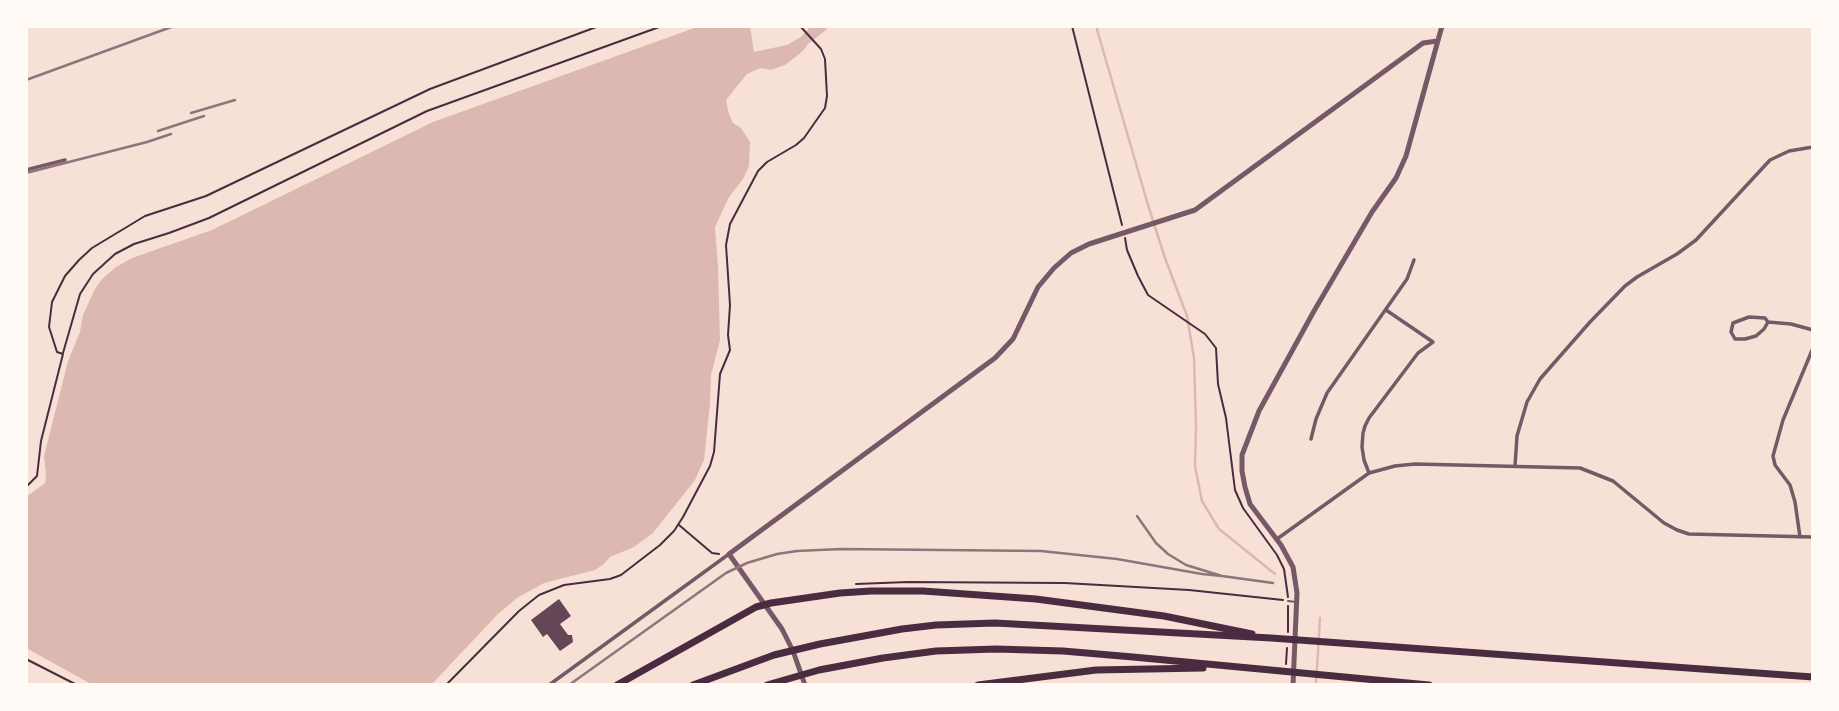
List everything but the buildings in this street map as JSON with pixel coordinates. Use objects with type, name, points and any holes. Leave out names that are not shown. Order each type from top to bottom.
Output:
[{"type":"highway","points":[[617,685],[765,604],[840,593],[923,591],[1050,601],[1164,616],[1270,638]]},
{"type":"highway","points":[[693,685],[764,659],[820,643],[913,627],[995,623],[1270,638],[1813,675]]},
{"type":"highway","points":[[770,684],[830,668],[907,654],[996,649],[1063,651],[1429,685]]},
{"type":"highway","points":[[978,685],[1096,670],[1228,667]]},
{"type":"street","points":[[1293,685],[1297,602],[1293,567],[1277,539],[1250,504],[1242,471],[1242,455],[1259,411],[1314,311],[1372,212],[1396,178],[1406,156],[1441,26]]},
{"type":"street","points":[[549,685],[995,358],[1013,339],[1038,287],[1071,253],[1108,237],[1182,215],[1200,206],[1423,43],[1437,41]]},
{"type":"street","points":[[1515,466],[1517,436],[1527,402],[1540,379],[1573,340],[1625,286],[1696,240],[1770,160],[1789,151],[1813,147]]},
{"type":"street","points":[[26,170],[65,160]]},
{"type":"street","points":[[1311,439],[1327,393],[1407,279],[1414,260]]},
{"type":"street","points":[[1369,473],[1362,447],[1365,426],[1418,353],[1433,342],[1386,310]]},
{"type":"street","points":[[1768,322],[1765,329],[1756,336],[1745,339],[1735,339],[1731,332],[1733,323],[1749,317],[1765,318],[1768,322],[1813,330]]},
{"type":"street","points":[[1800,537],[1796,502],[1790,485],[1774,465],[1773,456],[1783,420],[1813,348]]},
{"type":"street","points":[[1277,539],[1369,473],[1415,464],[1568,467],[1590,471],[1626,490],[1664,523],[1689,534],[1813,537]]},
{"type":"street","points":[[729,554],[787,639],[805,685]]},
{"type":"lane","points":[[1288,601],[1297,602]]},
{"type":"path","points":[[63,354],[57,352],[49,327],[52,302],[59,286],[92,248],[133,222],[206,196],[430,89],[599,26]]},
{"type":"path","points":[[26,487],[37,476],[41,441],[80,294],[93,274],[115,254],[134,244],[209,218],[427,111],[662,26]]},
{"type":"path","points":[[446,685],[512,618],[539,595],[564,585],[621,575],[660,545],[674,531],[710,466],[714,452],[720,374],[730,350],[726,245],[730,224],[758,172],[767,162],[804,138],[825,108],[825,59],[821,49],[800,26]]},
{"type":"path","points":[[1072,26],[1127,250],[1138,276],[1148,295],[1205,334]]},
{"type":"path","points":[[678,524],[712,553],[719,554]]},
{"type":"path","points":[[850,585],[908,582],[1065,583],[1189,590],[1288,601]]},
{"type":"path","points":[[26,659],[77,685]]},
{"type":"shaded area","points":[[700,26],[750,26],[754,52],[787,45],[801,37],[811,26],[829,26],[785,65],[771,70],[760,68],[747,74],[726,100],[733,123],[741,128],[750,142],[749,166],[729,197],[715,227],[720,340],[711,375],[704,460],[695,480],[653,533],[634,547],[610,557],[595,570],[544,583],[517,598],[497,615],[431,685],[93,685],[26,648],[26,497],[45,483],[44,456],[68,361],[80,332],[83,315],[102,279],[132,258],[212,230],[433,122]]},
{"type":"waterway","points":[[1096,26],[1148,205],[1187,316],[1194,358],[1195,466],[1202,501],[1219,529],[1275,574]]},
{"type":"waterway","points":[[1316,685],[1320,618]]},
{"type":"railway","points":[[26,80],[174,26]]},
{"type":"railway","points":[[191,113],[235,100]]},
{"type":"railway","points":[[158,131],[204,116]]},
{"type":"railway","points":[[26,173],[171,134]]},
{"type":"railway","points":[[1137,516],[1156,543],[1186,565],[1222,576],[1273,583]]},
{"type":"railway","points":[[569,685],[726,573],[777,554],[841,549],[1041,551],[1117,559],[1222,576]]}]
